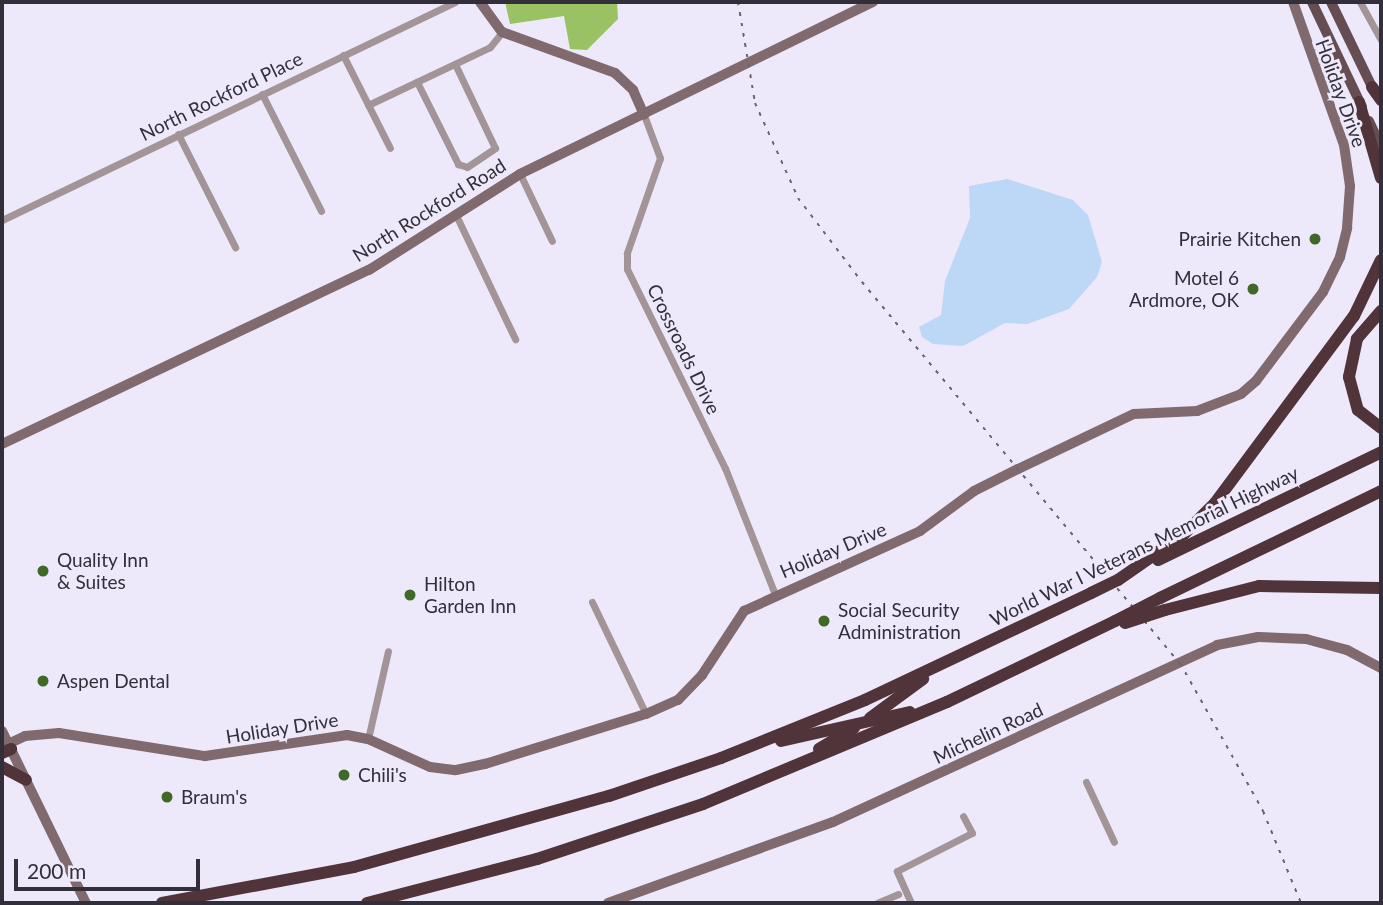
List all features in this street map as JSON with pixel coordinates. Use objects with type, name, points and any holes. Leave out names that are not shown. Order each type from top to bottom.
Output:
[{"type":"highway","points":[[1372,87],[1381,100]]},
{"type":"highway","points":[[1359,102],[1381,178]]},
{"type":"highway","points":[[1134,570],[1184,534],[1215,503],[1354,316],[1381,260]]},
{"type":"highway","points":[[1381,311],[1357,340],[1349,377],[1358,410],[1381,428]]},
{"type":"highway","name":"World War I Veterans Memorial Highway","points":[[162,903],[259,887],[417,851],[557,813],[721,758],[940,666],[1381,452]]},
{"type":"highway","points":[[367,903],[585,845],[750,784],[947,702],[1098,629],[1163,604],[1381,491]]},
{"type":"highway","points":[[1163,604],[1259,586],[1381,588]]},
{"type":"highway","points":[[750,784],[862,723],[940,666]]},
{"type":"highway","points":[[721,758],[947,702]]},
{"type":"highway","points":[[2,767],[26,780]]},
{"type":"main road","points":[[1312,2],[1381,147]]},
{"type":"main road","points":[[1331,2],[1381,105]]},
{"type":"street","name":"North Rockford Place","points":[[2,220],[455,2]]},
{"type":"street","points":[[480,2],[502,32],[615,73],[632,90],[644,115]]},
{"type":"street","name":"North Rockford Road","points":[[2,444],[369,270],[454,212],[520,174],[873,2]]},
{"type":"street","name":"Holiday Drive","points":[[5,748],[37,734],[205,755],[337,735],[368,739],[418,764],[456,770],[646,714],[689,690],[735,621],[775,594],[920,531],[986,485],[1129,416],[1208,408],[1241,394],[1256,381],[1329,282],[1340,257],[1350,208],[1344,145],[1293,2]]},
{"type":"street","points":[[1360,2],[1381,40]]},
{"type":"street","points":[[368,105],[490,47],[502,32]]},
{"type":"street","points":[[343,55],[390,148]]},
{"type":"street","points":[[416,82],[458,164],[467,167],[491,155],[495,148],[455,64]]},
{"type":"street","points":[[262,94],[321,211]]},
{"type":"street","name":"Crossroads Drive","points":[[644,115],[660,158],[627,253],[627,269],[729,477],[775,594]]},
{"type":"street","points":[[178,134],[235,247]]},
{"type":"street","points":[[520,174],[552,241]]},
{"type":"street","points":[[454,212],[515,339]]},
{"type":"street","points":[[592,602],[646,714]]},
{"type":"street","name":"Michelin Road","points":[[608,903],[833,822],[1217,645],[1258,637],[1306,639],[1347,650],[1381,668]]},
{"type":"street","points":[[368,739],[388,651]]},
{"type":"street","points":[[2,731],[5,748],[26,780],[86,903]]},
{"type":"street","points":[[1086,782],[1114,842]]},
{"type":"street","points":[[911,903],[897,871],[972,833],[963,816]]},
{"type":"street","points":[[871,895],[876,903],[898,894]]},
{"type":"green space","points":[[505,2],[617,2],[618,19],[587,50],[570,49],[564,16],[510,24]]},
{"type":"water","points":[[1007,179],[1073,200],[1088,215],[1102,262],[1097,277],[1069,309],[1027,324],[1005,323],[963,346],[933,344],[922,337],[919,327],[941,315],[945,281],[970,218],[969,186]]},
{"type":"railway","points":[[738,2],[755,103],[798,198],[862,282],[1180,663],[1263,811],[1301,903]]},
{"type":"place","name":"Prairie Kitchen","points":[[1315,239]]},
{"type":"place","name":"Motel 6 Ardmore, OK","points":[[1253,289]]},
{"type":"place","name":"Quality Inn & Suites","points":[[43,571]]},
{"type":"place","name":"Hilton Garden Inn","points":[[410,595]]},
{"type":"place","name":"Social Security Administration","points":[[824,621]]},
{"type":"place","name":"Aspen Dental","points":[[43,681]]},
{"type":"place","name":"Chili's","points":[[344,775]]},
{"type":"place","name":"Braum's","points":[[167,797]]}]
